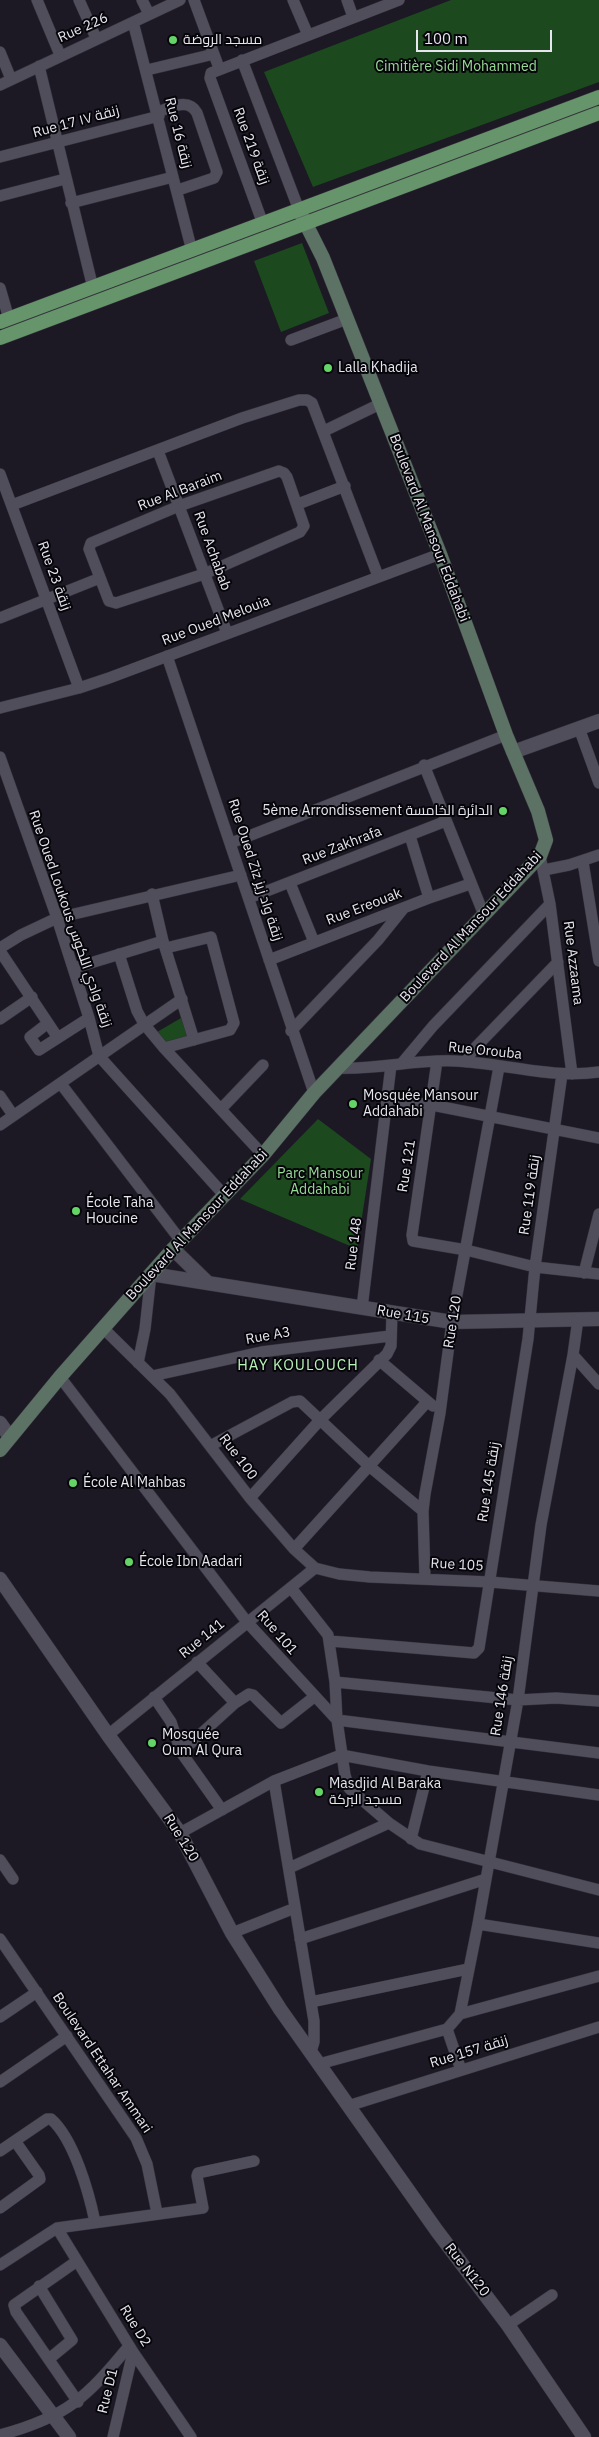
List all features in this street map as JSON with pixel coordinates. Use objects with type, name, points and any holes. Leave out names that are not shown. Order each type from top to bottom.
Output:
[{"type":"main road","points":[[4,320],[599,97]]},
{"type":"main road","points":[[0,338],[599,113]]},
{"type":"main road","name":"Boulevard Al Mansour Eddahabi","points":[[0,1450],[60,1376],[177,1245],[262,1155],[314,1093],[484,915],[542,863],[546,840],[530,791],[512,752],[440,554],[316,241],[299,210]]},
{"type":"street","points":[[37,0],[60,55]]},
{"type":"street","points":[[79,0],[96,38]]},
{"type":"street","points":[[142,0],[149,14]]},
{"type":"street","name":"Rue 226","points":[[0,85],[96,38],[180,0]]},
{"type":"street","points":[[194,0],[219,68],[399,0]]},
{"type":"street","points":[[293,0],[308,35]]},
{"type":"street","points":[[347,0],[353,17]]},
{"type":"street","name":"Rue 16 زنقة","points":[[133,22],[147,70],[173,178],[178,190],[192,251]]},
{"type":"street","points":[[0,52],[11,79]]},
{"type":"street","points":[[147,70],[214,54]]},
{"type":"street","points":[[242,60],[299,210]]},
{"type":"street","points":[[39,66],[93,288]]},
{"type":"street","name":"Rue 219 زنقة","points":[[219,68],[212,72],[210,78],[263,224]]},
{"type":"street","name":"Rue 17 زنقة ١٧","points":[[0,157],[158,114],[186,103],[191,105],[196,113],[217,172],[214,178],[178,190]]},
{"type":"street","points":[[71,203],[173,178]]},
{"type":"street","points":[[0,196],[65,179]]},
{"type":"street","points":[[0,288],[4,320]]},
{"type":"street","points":[[291,340],[347,319]]},
{"type":"street","points":[[12,505],[242,418],[299,400],[307,400],[312,403],[324,431],[378,576]]},
{"type":"street","points":[[324,431],[380,404]]},
{"type":"street","name":"Rue Achabab","points":[[158,450],[227,633]]},
{"type":"street","name":"Rue Al Baraim","points":[[279,471],[287,477],[298,504],[304,526],[300,532],[204,574],[116,603],[107,599],[89,550],[91,543],[179,506],[279,471]]},
{"type":"street","name":"Rue 23 زنقة","points":[[0,474],[79,688]]},
{"type":"street","points":[[298,504],[345,486]]},
{"type":"street","name":"Rue Oued Melouia","points":[[0,708],[79,688],[440,554]]},
{"type":"street","points":[[0,618],[100,578]]},
{"type":"street","name":"Rue Oued Ziz زنقة واد زيز","points":[[167,656],[231,843],[291,1031],[314,1093]]},
{"type":"street","points":[[512,752],[599,721]]},
{"type":"street","points":[[579,728],[599,783]]},
{"type":"street","points":[[231,843],[424,765],[506,735]]},
{"type":"street","name":"Rue Oued Loukous زنقة وادي اللكوس","points":[[0,757],[74,968],[99,1056],[224,1195]]},
{"type":"street","points":[[424,765],[484,915]]},
{"type":"street","name":"Rue Zakhrafa","points":[[249,898],[446,821]]},
{"type":"street","points":[[410,836],[429,898]]},
{"type":"street","points":[[542,863],[583,862],[599,855]]},
{"type":"street","points":[[583,862],[599,956]]},
{"type":"street","name":"Rue Azzaama","points":[[542,863],[558,962],[567,1074]]},
{"type":"street","points":[[58,1038],[0,950],[21,935],[57,918],[152,894],[241,875]]},
{"type":"street","points":[[290,882],[314,942]]},
{"type":"street","name":"Rue Ereouak","points":[[269,960],[470,884]]},
{"type":"street","points":[[152,894],[194,1040]]},
{"type":"street","points":[[397,1064],[550,904]]},
{"type":"street","points":[[291,1031],[378,940],[403,909]]},
{"type":"street","points":[[74,968],[119,954],[165,944],[206,937],[212,938],[233,1026],[230,1030],[164,1048]]},
{"type":"street","points":[[119,954],[137,1011],[144,1024],[262,1155]]},
{"type":"street","points":[[466,1062],[472,1051],[558,962]]},
{"type":"street","points":[[0,1019],[32,997]]},
{"type":"street","points":[[0,1125],[182,999]]},
{"type":"street","points":[[48,1022],[30,1038],[39,1050],[89,1018]]},
{"type":"street","name":"Rue Orouba","points":[[338,1068],[361,1069],[437,1061],[466,1062],[567,1074],[599,1072]]},
{"type":"street","name":"Rue 121","points":[[437,1061],[412,1235],[413,1241],[417,1243],[466,1250]]},
{"type":"street","name":"Rue 148","points":[[362,1308],[387,1099],[397,1064]]},
{"type":"street","points":[[220,1109],[263,1065]]},
{"type":"street","name":"Rue 120","points":[[425,1579],[423,1511],[440,1412],[452,1322],[499,1067]]},
{"type":"street","name":"Rue 119 زنقة","points":[[530,1320],[535,1267],[554,1130],[567,1074]]},
{"type":"street","points":[[60,1084],[177,1245],[208,1283]]},
{"type":"street","points":[[0,1096],[14,1115]]},
{"type":"street","points":[[387,1099],[432,1105],[599,1138]]},
{"type":"street","points":[[584,1273],[599,1214]]},
{"type":"street","points":[[466,1250],[535,1267],[599,1274]]},
{"type":"street","points":[[138,1363],[145,1330],[151,1274]]},
{"type":"street","name":"Rue 115","points":[[151,1274],[452,1322],[599,1318]]},
{"type":"street","points":[[250,1498],[320,1420],[389,1350],[392,1313]]},
{"type":"street","name":"Rue 146 زنقة","points":[[460,2014],[518,1700],[541,1525],[578,1319]]},
{"type":"street","name":"Rue 145 زنقة","points":[[330,1641],[474,1653],[479,1648],[530,1320]]},
{"type":"street","name":"Rue 100","points":[[103,1328],[176,1401],[250,1498],[294,1549],[315,1568]]},
{"type":"street","name":"Rue A3","points":[[152,1376],[269,1351],[390,1336]]},
{"type":"street","points":[[573,1354],[599,1384]]},
{"type":"street","points":[[379,1360],[440,1412]]},
{"type":"street","name":"Rue 101","points":[[60,1376],[247,1622],[337,1720]]},
{"type":"street","points":[[210,1446],[295,1401],[302,1401],[369,1466],[423,1511]]},
{"type":"street","points":[[294,1549],[427,1402]]},
{"type":"street","points":[[0,1423],[10,1437]]},
{"type":"street","name":"Rue 105","points":[[315,1568],[339,1574],[490,1582],[599,1591]]},
{"type":"street","name":"Rue 141","points":[[108,1735],[315,1568]]},
{"type":"street","name":"Rue 120","points":[[0,1579],[108,1735],[180,1833],[232,1933],[256,1972],[348,2106]]},
{"type":"street","points":[[291,1588],[326,1630],[330,1641],[336,1682],[337,1720],[341,1755],[349,1788],[389,1823],[420,1844],[599,1890]]},
{"type":"street","points":[[197,1662],[235,1704]]},
{"type":"street","points":[[336,1682],[518,1700],[556,1698],[599,1701]]},
{"type":"street","points":[[182,1752],[235,1704],[252,1694],[281,1723],[314,1697]]},
{"type":"street","points":[[154,1698],[171,1722],[182,1752],[222,1810]]},
{"type":"street","points":[[337,1720],[599,1754]]},
{"type":"street","points":[[180,1833],[274,1781],[341,1755],[428,1771],[599,1795]]},
{"type":"street","points":[[411,1839],[428,1771]]},
{"type":"street","points":[[274,1781],[311,2002],[315,2058],[447,2029],[460,2014],[599,1976]]},
{"type":"street","points":[[289,1868],[389,1823]]},
{"type":"street","points":[[0,1860],[14,1879]]},
{"type":"street","points":[[300,1940],[486,1879]]},
{"type":"street","points":[[232,1933],[295,1908]]},
{"type":"street","points":[[478,1924],[599,1943]]},
{"type":"street","name":"Boulevard Ettahar Ammari","points":[[0,1939],[136,2138],[147,2164],[157,2212]]},
{"type":"street","points":[[311,2002],[468,1969]]},
{"type":"street","points":[[0,2017],[36,1992]]},
{"type":"street","name":"Rue 157 زنقة","points":[[348,2106],[599,2027]]},
{"type":"street","points":[[447,2029],[461,2070]]},
{"type":"street","points":[[0,2082],[67,2036]]},
{"type":"street","name":"Rue N120","points":[[348,2106],[437,2231],[508,2325],[584,2437]]},
{"type":"street","points":[[0,2151],[47,2119],[53,2121],[62,2134],[78,2167],[95,2222]]},
{"type":"street","points":[[0,2208],[40,2179],[39,2174],[15,2141]]},
{"type":"street","points":[[0,2265],[57,2228],[157,2212],[203,2208],[198,2173],[254,2161]]},
{"type":"street","name":"Rue D2","points":[[57,2228],[131,2349],[191,2437]]},
{"type":"street","points":[[77,2261],[39,2286],[15,2304],[14,2307],[78,2402]]},
{"type":"street","points":[[39,2286],[72,2338],[69,2344],[48,2359]]},
{"type":"street","points":[[508,2325],[552,2295]]},
{"type":"street","points":[[0,2345],[69,2437]]},
{"type":"street","points":[[6,2435],[53,2417],[78,2402],[131,2349]]},
{"type":"street","name":"Rue D1","points":[[113,2437],[131,2349]]},
{"type":"green space","name":"Cimitière Sidi Mohammed","points":[[451,0],[599,0],[599,82],[313,187],[264,72]]},
{"type":"green space","points":[[302,243],[329,313],[281,332],[254,261]]},
{"type":"green space","points":[[181,1018],[189,1040],[167,1045],[157,1032]]},
{"type":"green space","name":"Parc Mansour Addahabi","points":[[318,1119],[371,1159],[357,1249],[240,1199]]},
{"type":"place","name":"مسجد الروضة","points":[[173,40]]},
{"type":"place","name":"Lalla Khadija","points":[[328,368]]},
{"type":"place","name":"5ème Arrondissement الدائرة الخامسة","points":[[503,811]]},
{"type":"place","name":"Mosquée Mansour Addahabi","points":[[353,1104]]},
{"type":"place","name":"École Taha Houcine","points":[[76,1211]]},
{"type":"place","name":"École Al Mahbas","points":[[73,1483]]},
{"type":"place","name":"École Ibn Aadari","points":[[129,1562]]},
{"type":"place","name":"Mosquée Oum Al Qura","points":[[152,1743]]},
{"type":"place","name":"Masdjid Al Baraka مسجد البركة","points":[[319,1792]]},
{"type":"district","name":"HAY KOULOUCH","points":[[298,1366]]}]
